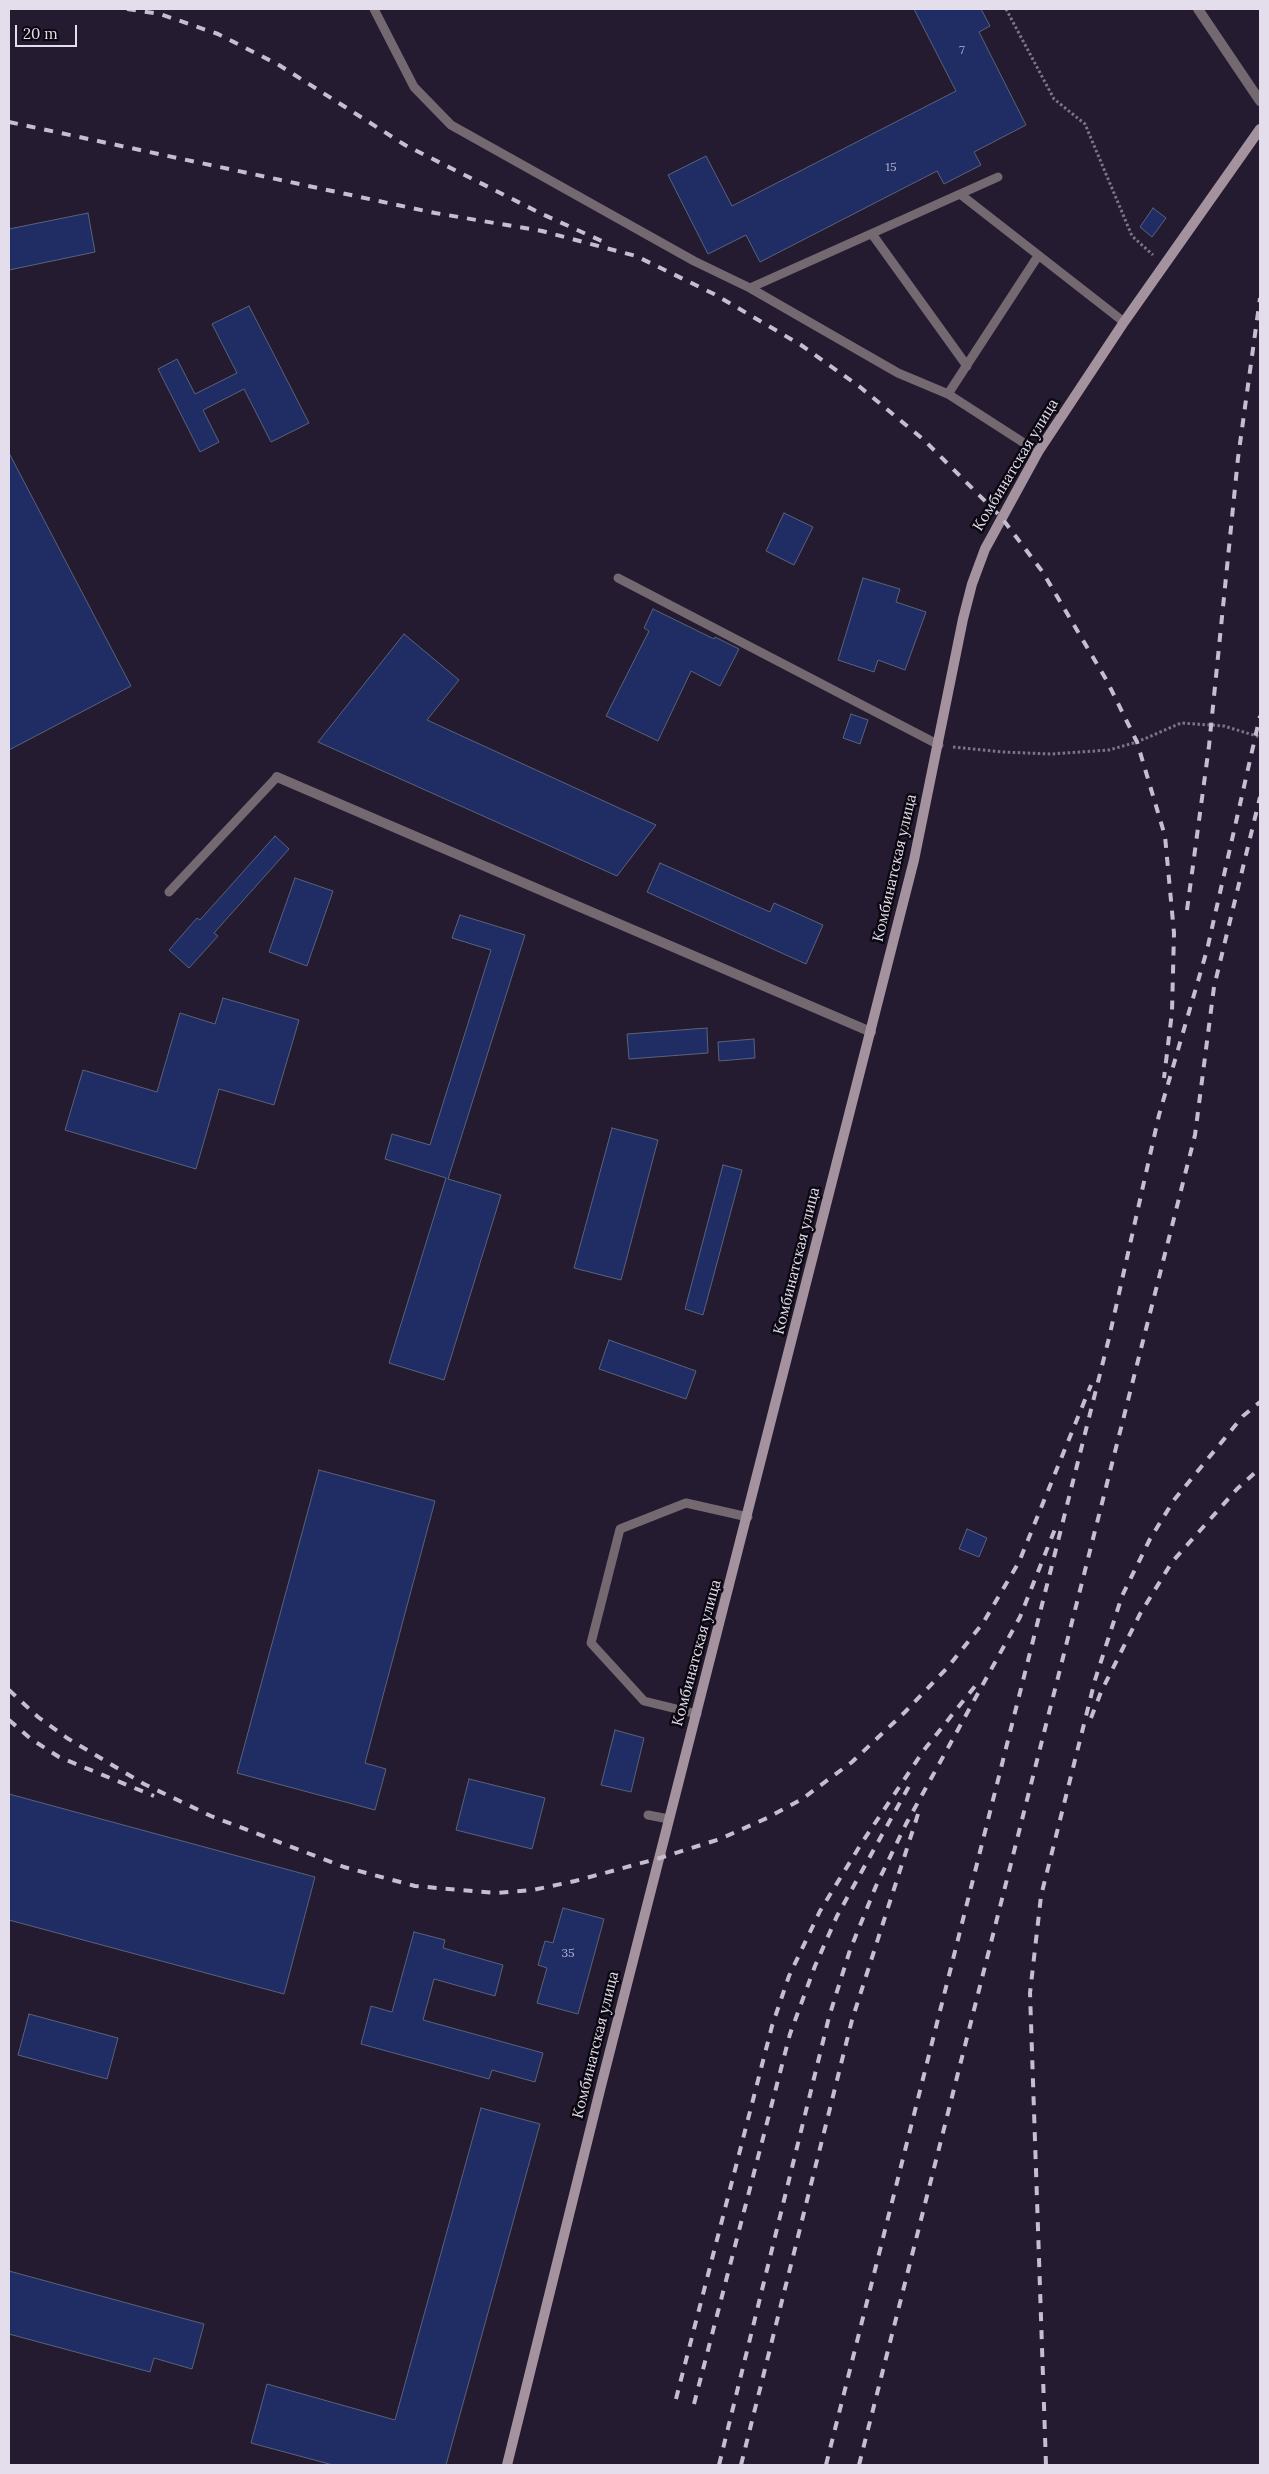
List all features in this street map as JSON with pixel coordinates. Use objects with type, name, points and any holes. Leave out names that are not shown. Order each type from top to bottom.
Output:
[{"type":"main road","name":"Комбинатская улица","points":[[507,2465],[914,860],[939,745],[950,680],[972,584],[985,549],[1038,452],[1124,322],[1166,266],[1260,129]]},
{"type":"street","points":[[1198,9],[1260,101]]},
{"type":"street","points":[[277,777],[871,1032]]},
{"type":"lane","points":[[374,9],[414,87],[451,125],[694,261],[750,288],[898,373],[948,394],[1038,452]]},
{"type":"lane","points":[[750,288],[998,177]]},
{"type":"lane","points":[[960,194],[1124,322]]},
{"type":"lane","points":[[872,234],[967,366]]},
{"type":"lane","points":[[948,394],[1038,256]]},
{"type":"lane","points":[[618,578],[939,745]]},
{"type":"lane","points":[[169,892],[277,777]]},
{"type":"lane","points":[[697,1714],[644,1700],[591,1643],[620,1528],[686,1504],[748,1516]]},
{"type":"lane","points":[[648,1815],[670,1819]]},
{"type":"path","points":[[1006,9],[1054,99],[1085,124],[1132,236],[1166,266]]},
{"type":"path","points":[[939,745],[1003,752],[1051,754],[1109,750],[1137,742],[1181,723],[1224,726],[1260,736]]},
{"type":"building","points":[[914,9],[981,9],[990,26],[979,32],[1026,125],[974,152],[981,165],[944,184],[937,171],[760,262],[746,235],[708,254],[668,175],[706,156],[732,206],[956,91]]},
{"type":"building","points":[[1153,208],[1166,218],[1152,237],[1140,227]]},
{"type":"building","points":[[88,213],[95,252],[9,270],[9,229]]},
{"type":"building","points":[[249,306],[309,423],[271,442],[244,389],[203,410],[219,442],[200,452],[158,369],[177,359],[195,394],[237,373],[212,324]]},
{"type":"building","points":[[9,453],[131,686],[9,750]]},
{"type":"building","points":[[784,513],[813,527],[794,565],[766,551]]},
{"type":"building","points":[[863,578],[900,589],[896,602],[926,612],[905,670],[878,660],[874,672],[838,660]]},
{"type":"building","points":[[653,609],[739,649],[720,686],[691,671],[658,741],[606,716],[649,631],[644,628]]},
{"type":"building","points":[[404,634],[459,680],[427,720],[656,825],[617,876],[318,742]]},
{"type":"building","points":[[851,714],[868,720],[860,744],[843,738]]},
{"type":"building","points":[[275,836],[289,849],[214,933],[218,936],[189,968],[169,950],[197,918],[200,920]]},
{"type":"building","points":[[660,863],[770,912],[774,903],[823,925],[806,964],[647,892]]},
{"type":"building","points":[[295,878],[333,891],[307,966],[269,952]]},
{"type":"building","points":[[460,915],[525,935],[448,1179],[501,1195],[444,1380],[389,1363],[446,1178],[385,1159],[392,1134],[430,1145],[491,950],[452,938]]},
{"type":"building","points":[[223,998],[299,1020],[274,1105],[219,1089],[196,1169],[65,1130],[83,1070],[157,1092],[180,1013],[215,1024]]},
{"type":"building","points":[[707,1028],[708,1053],[629,1059],[627,1034]]},
{"type":"building","points":[[754,1039],[755,1058],[719,1061],[718,1042]]},
{"type":"building","points":[[612,1128],[658,1140],[621,1280],[574,1268]]},
{"type":"building","points":[[723,1165],[742,1170],[703,1315],[685,1309]]},
{"type":"building","points":[[609,1340],[696,1371],[686,1399],[599,1369]]},
{"type":"building","points":[[319,1470],[435,1501],[365,1763],[386,1769],[375,1810],[237,1773]]},
{"type":"building","points":[[967,1529],[987,1538],[979,1557],[959,1549]]},
{"type":"building","points":[[615,1730],[644,1738],[631,1792],[601,1785]]},
{"type":"building","points":[[469,1779],[545,1798],[532,1849],[456,1830]]},
{"type":"building","points":[[9,1794],[315,1877],[284,1994],[9,1920]]},
{"type":"building","points":[[563,1908],[604,1919],[578,2014],[537,2003],[547,1968],[538,1965],[545,1941],[553,1943]]},
{"type":"building","points":[[414,1932],[445,1940],[443,1948],[503,1965],[495,1996],[434,1979],[423,2020],[543,2053],[535,2082],[492,2070],[489,2079],[361,2044],[371,2006],[392,2012]]},
{"type":"building","points":[[29,2014],[118,2038],[107,2079],[18,2055]]},
{"type":"building","points":[[481,2108],[540,2124],[446,2465],[333,2465],[251,2443],[267,2384],[395,2420]]},
{"type":"building","points":[[9,2271],[204,2324],[192,2369],[154,2358],[150,2372],[9,2334]]},
{"type":"railway","points":[[127,9],[160,14],[218,34],[279,65],[405,145],[542,214],[606,243]]},
{"type":"railway","points":[[9,122],[435,213],[542,231],[636,256],[714,294],[801,345],[860,387],[924,440],[1001,517],[1042,571],[1107,681],[1137,742],[1165,836],[1174,933],[1172,1012],[1164,1078]]},
{"type":"railway","points":[[1187,910],[1209,746],[1238,458],[1260,298]]},
{"type":"railway","points":[[826,2465],[1109,1338],[1159,1115],[1207,950],[1260,716]]},
{"type":"railway","points":[[859,2465],[1195,1135],[1214,987],[1260,797]]},
{"type":"railway","points":[[9,1690],[38,1717],[67,1738],[144,1784],[211,1816],[344,1867],[415,1886],[495,1893],[533,1890],[575,1881],[660,1858],[720,1839],[767,1818],[802,1799],[852,1762],[905,1712],[948,1667],[983,1623],[1019,1562],[1091,1385]]},
{"type":"railway","points":[[1046,2465],[1030,1993],[1041,1896],[1095,1680],[1122,1596],[1150,1539],[1174,1500],[1243,1416],[1260,1402]]},
{"type":"railway","points":[[1091,1718],[1101,1692],[1140,1614],[1172,1562],[1237,1489],[1260,1468]]},
{"type":"railway","points":[[719,2465],[829,2017],[850,1950],[876,1886],[906,1824],[1020,1617],[1055,1529]]},
{"type":"railway","points":[[676,2399],[772,2026],[789,1976],[820,1911],[861,1844],[924,1750],[976,1685]]},
{"type":"railway","points":[[9,1720],[31,1739],[59,1757],[154,1796]]},
{"type":"railway","points":[[694,2404],[790,2034],[815,1966],[837,1916],[913,1779]]},
{"type":"railway","points":[[741,2465],[852,2020],[918,1814]]}]
